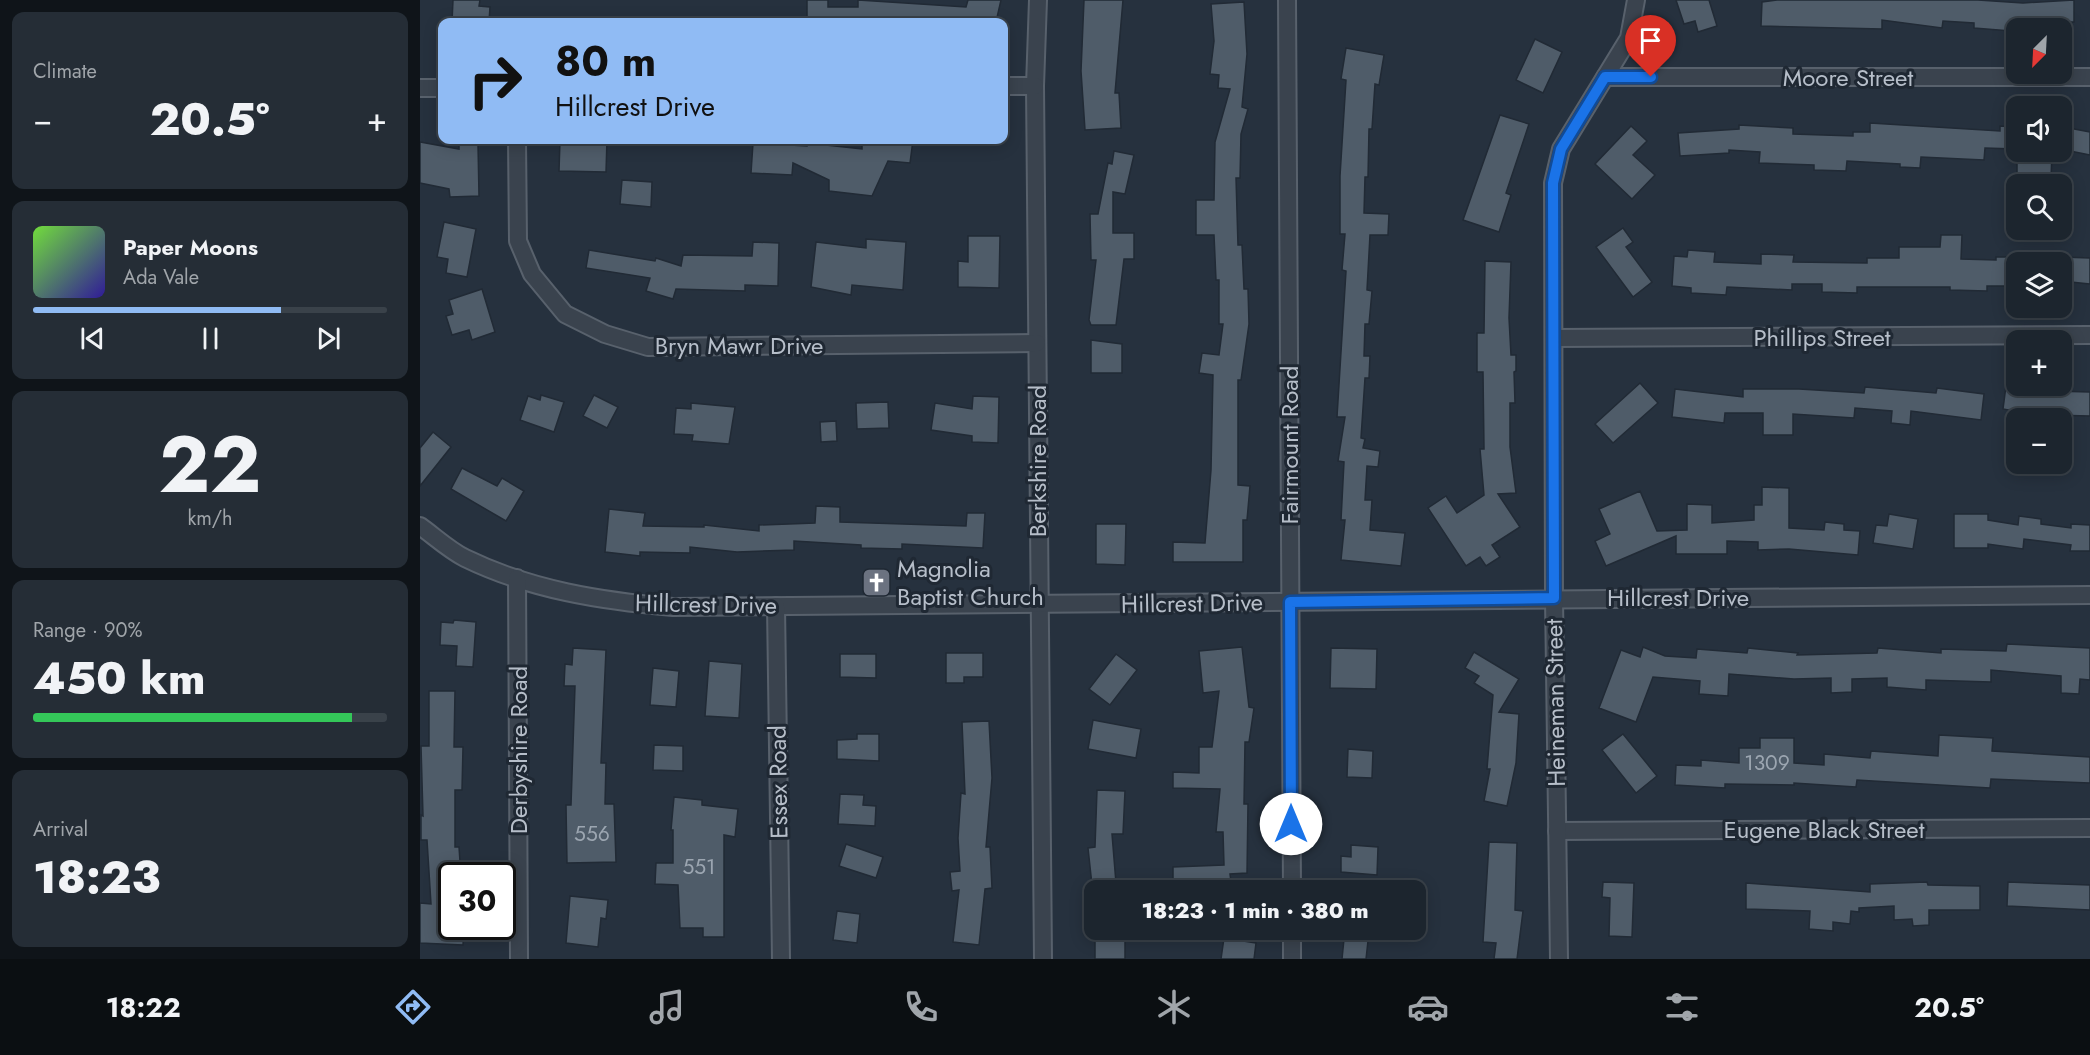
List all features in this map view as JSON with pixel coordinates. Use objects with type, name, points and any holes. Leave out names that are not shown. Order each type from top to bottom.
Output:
[{"type":"street","name":"Berkshire Road","points":[[1038,0],[1035,86],[1043,959]]},
{"type":"street","name":"Fairmount Road","points":[[1287,0],[1292,880]]},
{"type":"street","name":"Heineman Street","points":[[1559,959],[1554,598],[1553,183],[1561,149],[1629,38],[1636,0]]},
{"type":"street","name":"Moore Street","points":[[1605,77],[2090,77]]},
{"type":"street","points":[[1008,86],[1035,86]]},
{"type":"street","points":[[420,88],[438,88]]},
{"type":"street","name":"Bryn Mawr Drive","points":[[517,144],[518,242],[532,274],[565,314],[605,334],[648,347],[1037,343]]},
{"type":"street","name":"Phillips Street","points":[[1554,338],[2090,335]]},
{"type":"street","name":"Hillcrest Drive","points":[[420,526],[464,557],[543,588],[609,601],[673,607],[2090,595]]},
{"type":"street","name":"Derbyshire Road","points":[[517,578],[519,959]]},
{"type":"street","name":"Essex Road","points":[[776,606],[781,959]]},
{"type":"street","name":"Eugene Black Street","points":[[1557,831],[2090,828]]},
{"type":"street","points":[[1292,940],[1292,959]]},
{"type":"building","points":[[453,0],[480,0],[479,6],[490,7],[489,18],[452,18]]},
{"type":"building","points":[[807,0],[828,0],[828,7],[858,7],[858,0],[966,7],[968,0],[1001,0],[997,18],[807,18]]},
{"type":"building","points":[[1084,0],[1123,0],[1115,93],[1119,93],[1121,128],[1085,130],[1081,71]]},
{"type":"building","points":[[1676,0],[1709,0],[1717,26],[1698,32],[1695,21],[1684,24]]},
{"type":"building","points":[[1777,0],[1978,0],[2023,3],[2074,0],[2074,22],[2072,18],[2006,18],[2006,31],[1974,28],[1974,23],[1943,21],[1942,28],[1882,20],[1882,29],[1761,26],[1762,2]]},
{"type":"building","points":[[1244,2],[1247,54],[1242,107],[1248,109],[1241,134],[1240,178],[1236,178],[1238,245],[1242,245],[1244,289],[1248,289],[1249,324],[1241,380],[1238,380],[1238,485],[1250,486],[1247,520],[1243,520],[1243,562],[1173,562],[1173,542],[1205,543],[1211,470],[1213,375],[1199,373],[1202,353],[1219,355],[1223,324],[1219,324],[1219,280],[1216,280],[1214,235],[1196,235],[1196,200],[1214,200],[1215,142],[1230,89],[1218,88],[1219,75],[1210,74],[1214,41],[1211,4]]},
{"type":"building","points":[[1535,39],[1562,52],[1543,93],[1516,80]]},
{"type":"building","points":[[1346,48],[1384,55],[1379,85],[1375,84],[1372,129],[1369,129],[1368,177],[1365,177],[1364,213],[1389,214],[1388,235],[1370,235],[1367,290],[1372,291],[1369,324],[1365,324],[1364,356],[1370,356],[1369,378],[1365,378],[1361,438],[1365,439],[1363,448],[1380,451],[1378,467],[1367,466],[1365,500],[1372,500],[1370,530],[1405,533],[1401,566],[1341,560],[1345,520],[1341,520],[1344,462],[1338,461],[1345,417],[1337,417],[1346,271],[1342,270],[1345,234],[1340,234],[1340,176],[1346,80],[1341,79]]},
{"type":"building","points":[[1500,115],[1529,124],[1506,193],[1511,195],[1499,232],[1463,220]]},
{"type":"building","points":[[1870,123],[2000,131],[2000,126],[2006,126],[2006,149],[1985,148],[1984,160],[1921,157],[1920,168],[1900,167],[1900,164],[1847,161],[1846,171],[1814,170],[1814,165],[1759,163],[1760,152],[1729,150],[1729,153],[1680,156],[1678,133],[1739,129],[1739,125],[1793,128],[1793,134],[1853,136],[1853,132],[1870,132]]},
{"type":"building","points":[[1631,126],[1647,141],[1633,155],[1655,175],[1632,199],[1595,164]]},
{"type":"building","points":[[2072,129],[2090,132],[2090,155],[2072,151]]},
{"type":"building","points":[[420,142],[459,149],[459,144],[478,144],[479,196],[450,197],[449,189],[420,183]]},
{"type":"building","points":[[560,144],[607,144],[606,172],[559,171]]},
{"type":"building","points":[[753,144],[807,146],[807,144],[816,144],[862,149],[862,144],[912,144],[910,163],[888,161],[872,196],[829,191],[829,180],[793,163],[792,175],[751,173]]},
{"type":"building","points":[[1114,151],[1134,155],[1125,194],[1113,192],[1113,233],[1134,233],[1134,259],[1124,259],[1116,325],[1091,325],[1089,320],[1096,260],[1091,260],[1090,214],[1098,214],[1108,163],[1112,164]]},
{"type":"building","points":[[2017,162],[2052,162],[2051,174],[2017,174]]},
{"type":"building","points":[[622,180],[652,182],[651,207],[620,204]]},
{"type":"building","points":[[444,222],[476,229],[467,277],[446,273],[448,259],[437,257]]},
{"type":"building","points":[[1623,228],[1633,242],[1626,247],[1652,282],[1633,297],[1596,247]]},
{"type":"building","points":[[1941,235],[1962,235],[1961,259],[1996,260],[1996,257],[2006,257],[2006,286],[1987,286],[1987,291],[1950,290],[1950,287],[1857,287],[1857,293],[1822,292],[1822,284],[1792,284],[1792,290],[1727,287],[1726,295],[1691,293],[1691,288],[1672,286],[1674,256],[1687,257],[1688,250],[1715,252],[1714,262],[1761,264],[1761,254],[1794,255],[1793,262],[1867,263],[1867,258],[1899,258],[1899,247],[1940,247]]},
{"type":"building","points":[[968,236],[1000,236],[999,288],[958,287],[958,261],[968,262]]},
{"type":"building","points":[[866,239],[906,242],[903,290],[852,285],[851,295],[811,287],[816,242],[866,248]]},
{"type":"building","points":[[753,242],[779,243],[778,286],[745,285],[745,291],[676,289],[673,299],[646,291],[650,278],[586,268],[589,250],[655,261],[656,258],[681,266],[683,255],[752,256]]},
{"type":"building","points":[[2072,257],[2090,258],[2090,284],[2072,282]]},
{"type":"building","points":[[1485,261],[1511,262],[1509,318],[1511,355],[1516,355],[1516,371],[1514,372],[1515,403],[1510,403],[1510,447],[1516,493],[1498,494],[1520,527],[1492,545],[1500,557],[1486,566],[1480,557],[1466,566],[1428,508],[1446,496],[1457,513],[1484,495],[1480,449],[1484,449],[1483,372],[1477,372],[1477,333],[1484,333]]},
{"type":"building","points":[[482,289],[495,332],[472,340],[469,330],[452,335],[446,316],[453,314],[449,300]]},
{"type":"building","points":[[1091,340],[1122,344],[1122,373],[1091,373]]},
{"type":"building","points":[[1640,383],[1658,403],[1613,443],[1595,424]]},
{"type":"building","points":[[2006,386],[2006,396],[2072,396],[2072,392],[2090,392],[2090,416],[2072,416],[2072,408],[2003,409]]},
{"type":"building","points":[[1865,387],[1936,393],[1937,388],[1984,394],[1981,420],[1911,411],[1910,425],[1891,423],[1892,411],[1855,408],[1854,418],[1793,414],[1793,435],[1763,435],[1763,413],[1725,413],[1724,423],[1672,417],[1675,389],[1743,397],[1743,389],[1799,389],[1864,393]]},
{"type":"building","points":[[541,395],[564,402],[554,432],[520,420],[528,396],[540,400]]},
{"type":"building","points":[[594,395],[618,407],[607,428],[583,416]]},
{"type":"building","points":[[973,396],[999,397],[998,443],[972,442],[972,436],[931,430],[935,403],[972,409]]},
{"type":"building","points":[[888,402],[889,428],[857,429],[856,403]]},
{"type":"building","points":[[691,403],[735,407],[729,444],[692,441],[693,435],[674,434],[676,408],[691,409]]},
{"type":"building","points":[[836,421],[837,441],[821,442],[820,422]]},
{"type":"building","points":[[433,432],[451,447],[420,486],[420,448]]},
{"type":"building","points":[[462,468],[497,486],[502,478],[524,491],[506,521],[451,489]]},
{"type":"building","points":[[1762,487],[1789,488],[1789,528],[1824,530],[1825,522],[1844,524],[1844,530],[1860,531],[1858,555],[1789,549],[1758,550],[1758,542],[1727,541],[1727,554],[1676,554],[1676,536],[1606,566],[1595,541],[1610,534],[1599,509],[1640,491],[1657,531],[1687,530],[1687,504],[1712,505],[1712,523],[1754,520],[1754,505],[1762,505]]},
{"type":"building","points":[[816,506],[840,507],[840,522],[966,526],[967,513],[985,513],[983,548],[902,544],[902,549],[861,548],[861,545],[794,541],[794,550],[737,552],[690,547],[690,553],[640,552],[640,556],[605,552],[609,509],[645,513],[643,526],[704,527],[704,525],[759,531],[759,525],[815,523]]},
{"type":"building","points":[[1889,514],[1918,519],[1913,549],[1873,543],[1876,525],[1887,526]]},
{"type":"building","points":[[1954,514],[1988,514],[1988,520],[2018,525],[2019,516],[2041,519],[2041,524],[2071,528],[2071,524],[2090,525],[2090,551],[2070,551],[2071,545],[2024,539],[2023,549],[1988,544],[1988,548],[1954,548]]},
{"type":"building","points":[[1096,524],[1126,524],[1125,565],[1096,564]]},
{"type":"building","points":[[454,620],[476,622],[473,667],[456,666],[457,646],[440,645],[441,622],[453,623]]},
{"type":"building","points":[[2007,644],[2090,648],[2090,680],[2080,679],[2079,694],[2061,693],[2061,676],[1991,670],[1991,682],[1926,680],[1926,690],[1887,687],[1887,678],[1852,679],[1852,692],[1831,693],[1831,678],[1794,679],[1729,674],[1728,696],[1699,694],[1700,681],[1653,677],[1636,722],[1599,708],[1621,650],[1640,657],[1643,647],[1665,656],[1696,658],[1697,649],[1747,653],[1748,648],[1798,653],[1797,655],[1877,653],[1878,648],[1941,653],[1941,649],[2006,651]]},
{"type":"building","points":[[1242,647],[1249,707],[1254,708],[1249,742],[1245,742],[1244,804],[1248,804],[1247,873],[1230,874],[1231,880],[1173,880],[1173,867],[1224,865],[1223,832],[1216,832],[1220,789],[1173,788],[1173,772],[1199,773],[1199,747],[1212,747],[1219,691],[1203,693],[1199,651]]},
{"type":"building","points":[[573,648],[606,650],[601,763],[606,763],[605,804],[614,804],[616,862],[567,863],[566,805],[571,805],[575,686],[564,686],[565,664],[572,665]]},
{"type":"building","points":[[1331,648],[1377,649],[1376,689],[1330,688]]},
{"type":"building","points":[[1474,652],[1519,679],[1499,712],[1519,714],[1516,763],[1507,806],[1484,801],[1490,769],[1487,769],[1493,695],[1474,683],[1479,676],[1465,668]]},
{"type":"building","points":[[946,653],[983,653],[983,677],[964,677],[964,683],[946,683]]},
{"type":"building","points":[[840,654],[876,654],[876,678],[840,677]]},
{"type":"building","points":[[1116,654],[1137,670],[1110,705],[1089,689]]},
{"type":"building","points":[[709,661],[742,664],[739,718],[705,716]]},
{"type":"building","points":[[653,668],[679,671],[676,707],[650,705]]},
{"type":"building","points":[[429,691],[455,691],[454,747],[463,747],[462,790],[455,790],[455,847],[459,847],[460,862],[438,862],[438,940],[463,940],[463,945],[420,943],[420,903],[431,904],[427,840],[421,840],[421,815],[423,816],[421,746],[429,746]]},
{"type":"building","points":[[1093,720],[1141,729],[1136,758],[1088,749]]},
{"type":"building","points":[[989,721],[992,778],[986,847],[990,847],[992,888],[985,889],[979,945],[953,942],[959,890],[952,891],[950,872],[960,871],[958,838],[961,793],[965,794],[962,722]]},
{"type":"building","points":[[857,734],[879,734],[879,761],[837,759],[837,740],[857,739]]},
{"type":"building","points":[[1623,734],[1657,776],[1636,793],[1602,750]]},
{"type":"building","points":[[1939,735],[1993,738],[1992,751],[2090,757],[2090,783],[1991,779],[1990,788],[1857,780],[1856,787],[1794,783],[1794,785],[1725,784],[1725,788],[1675,785],[1676,765],[1701,766],[1701,760],[1739,763],[1739,748],[1760,748],[1760,738],[1794,738],[1794,763],[1824,765],[1824,754],[1870,758],[1871,751],[1938,756]]},
{"type":"building","points":[[654,745],[683,746],[683,771],[653,770]]},
{"type":"building","points":[[1348,749],[1373,751],[1372,778],[1347,777]]},
{"type":"building","points":[[1097,790],[1125,791],[1123,834],[1112,834],[1116,880],[1091,880],[1088,848],[1095,847]]},
{"type":"building","points":[[840,794],[864,795],[863,805],[876,806],[875,826],[838,824]]},
{"type":"building","points":[[674,797],[702,800],[702,805],[738,809],[735,837],[724,835],[724,937],[703,937],[703,928],[680,928],[678,885],[655,884],[656,863],[673,863],[673,830],[671,830]]},
{"type":"building","points":[[1489,842],[1517,843],[1515,910],[1523,911],[1517,959],[1494,959],[1496,943],[1483,942]]},
{"type":"building","points":[[846,844],[883,857],[876,878],[839,866]]},
{"type":"building","points":[[1351,845],[1378,847],[1377,875],[1341,872],[1341,856],[1351,857]]},
{"type":"building","points":[[1603,882],[1634,883],[1632,937],[1609,936],[1610,898],[1602,897]]},
{"type":"building","points":[[1927,882],[1928,885],[1980,886],[1980,910],[1929,910],[1929,925],[1913,926],[1912,919],[1894,920],[1894,906],[1859,908],[1859,912],[1851,911],[1850,924],[1833,922],[1833,931],[1809,929],[1810,911],[1746,909],[1746,883],[1870,892],[1870,884]]},
{"type":"building","points":[[2008,882],[2090,885],[2090,910],[2007,906]]},
{"type":"building","points":[[570,896],[608,900],[606,919],[601,918],[598,947],[566,943]]},
{"type":"building","points":[[837,911],[860,914],[857,943],[833,940]]},
{"type":"building","points":[[1095,940],[1125,940],[1125,959],[1095,959]]},
{"type":"building","points":[[1224,940],[1256,943],[1254,959],[1221,959]]},
{"type":"building","points":[[1344,940],[1368,941],[1366,959],[1342,959]]},
{"type":"place","name":"Magnolia Baptist Church","points":[[876,582]]},
{"type":"route","points":[[1291,824],[1290,602],[1554,598],[1553,183],[1561,149],[1605,77],[1651,77]]}]
